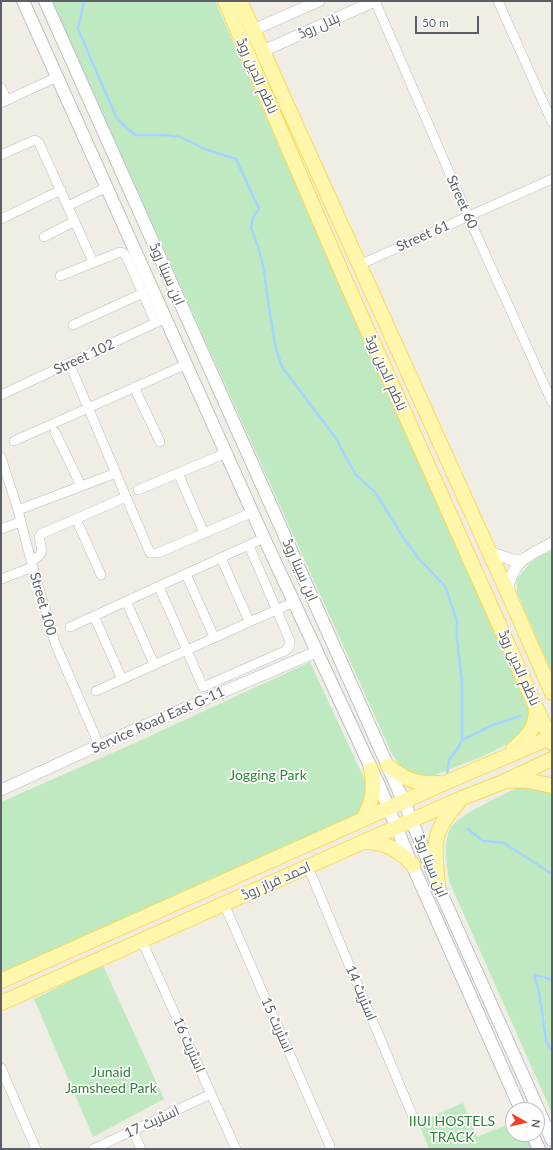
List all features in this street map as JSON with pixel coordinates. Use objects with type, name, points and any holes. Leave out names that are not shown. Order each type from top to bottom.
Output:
[{"type":"main road","name":"ابن سینا روڈ","points":[[23,1],[107,187],[161,321],[187,364],[264,538],[371,769],[518,1102]]},
{"type":"main road","name":"ابن سینا روڈ","points":[[45,1],[388,766],[438,886],[533,1102]]},
{"type":"main road","name":"ناظم الدین روڈ","points":[[224,1],[342,273],[551,740]]},
{"type":"main road","name":"ناظم الدین روڈ","points":[[240,1],[552,692]]},
{"type":"main road","points":[[58,79],[77,73]]},
{"type":"main road","points":[[300,175],[316,168]]},
{"type":"main road","points":[[440,492],[457,483]]},
{"type":"main road","points":[[310,638],[326,630]]},
{"type":"main road","points":[[504,757],[533,730],[537,718],[536,706]]},
{"type":"main road","points":[[350,724],[365,716]]},
{"type":"main road","name":"احمد فراز روڈ","points":[[1,981],[403,801],[504,757],[551,740]]},
{"type":"main road","name":"احمد فراز روڈ","points":[[1,1003],[412,822],[462,798],[503,782],[552,758]]},
{"type":"main road","points":[[388,766],[400,775],[412,781],[428,783],[447,782]]},
{"type":"main road","points":[[363,819],[368,810],[373,794],[374,786],[371,769]]},
{"type":"main road","points":[[503,782],[520,780],[552,786]]},
{"type":"main road","points":[[438,886],[434,844],[437,832],[448,814],[462,798]]},
{"type":"main road","points":[[366,842],[378,842],[389,846],[402,853],[413,865]]},
{"type":"main road","name":"ابن سینا روڈ","points":[[545,1126],[552,1140]]},
{"type":"street","name":"ہلال روڈ","points":[[253,30],[319,1]]},
{"type":"street","name":"ہلال روڈ","points":[[263,51],[376,1]]},
{"type":"street","name":"Street 60","points":[[376,1],[468,216],[552,402]]},
{"type":"street","points":[[498,1],[552,122]]},
{"type":"street","points":[[1,88],[4,102],[58,79]]},
{"type":"street","points":[[1,155],[34,140],[37,141],[94,262]]},
{"type":"street","name":"Street 61","points":[[359,265],[552,179]]},
{"type":"street","points":[[68,206],[107,187]]},
{"type":"street","points":[[1,219],[61,190]]},
{"type":"street","points":[[44,237],[75,222]]},
{"type":"street","points":[[60,276],[120,252],[124,253],[143,293],[161,321]]},
{"type":"street","points":[[73,325],[143,293]]},
{"type":"street","name":"Street 102","points":[[1,395],[161,321]]},
{"type":"street","points":[[69,363],[150,553],[158,553],[253,512]]},
{"type":"street","points":[[14,441],[187,364]]},
{"type":"street","points":[[134,387],[160,442]]},
{"type":"street","points":[[55,432],[81,486]]},
{"type":"street","points":[[138,490],[226,453]]},
{"type":"street","name":"Street 100","points":[[1,457],[18,510],[20,522],[55,643],[99,745]]},
{"type":"street","points":[[18,510],[116,473]]},
{"type":"street","points":[[178,473],[204,533]]},
{"type":"street","points":[[1,579],[32,564],[39,557],[42,552],[38,537],[40,535],[126,497]]},
{"type":"street","points":[[76,519],[101,576]]},
{"type":"street","points":[[1,529],[20,522]]},
{"type":"street","points":[[70,627],[264,538]]},
{"type":"street","points":[[507,591],[510,578],[515,568],[522,560],[552,543]]},
{"type":"street","points":[[159,587],[203,688],[285,652],[289,647],[290,641],[249,546]]},
{"type":"street","points":[[489,552],[513,560],[522,560]]},
{"type":"street","points":[[221,558],[249,621]]},
{"type":"street","points":[[186,574],[214,637]]},
{"type":"street","points":[[126,602],[154,664]]},
{"type":"street","points":[[96,691],[294,602]]},
{"type":"street","points":[[94,616],[122,679]]},
{"type":"street","name":"Service Road East G-11","points":[[1,790],[99,745],[316,652]]},
{"type":"street","name":"اسٹریٹ 14","points":[[308,867],[414,1119]]},
{"type":"street","name":"اسٹریٹ 15","points":[[224,904],[330,1146]]},
{"type":"street","name":"اسٹریٹ 16","points":[[142,941],[236,1149]]},
{"type":"street","points":[[1,1068],[36,1149]]},
{"type":"street","name":"اسٹریٹ 17","points":[[93,1149],[211,1094]]},
{"type":"street","points":[[133,1131],[141,1149]]},
{"type":"green space","points":[[52,1],[215,1],[347,300],[486,605],[533,718],[514,741],[481,757],[428,778],[408,776],[393,756]]},
{"type":"green space","points":[[552,551],[552,673],[517,593],[517,579],[529,564],[542,555]]},
{"type":"green space","name":"Jogging Park","points":[[310,662],[382,817],[1,986],[1,802],[137,742]]},
{"type":"green space","points":[[523,785],[552,790],[552,1113],[449,881],[447,862],[446,847],[448,834],[454,823],[472,811]]},
{"type":"green space","name":"Junaid Jamsheed Park","points":[[103,965],[164,1099],[93,1137],[34,999]]},
{"type":"green space","name":"IIUI HOSTELS TRACK","points":[[463,1103],[477,1137],[505,1125],[505,1142],[531,1142],[534,1149],[429,1149],[418,1122]]},
{"type":"waterway","points":[[84,1],[78,29],[117,119],[135,135],[165,135],[181,137],[205,149],[236,159],[259,209],[253,217],[251,228],[258,246],[264,270],[276,349],[282,367],[335,437],[356,475],[375,492],[418,558],[445,586],[457,621],[457,639],[462,684],[462,740],[449,760],[447,774]]},
{"type":"waterway","points":[[462,740],[493,725],[520,716]]},
{"type":"waterway","points":[[468,829],[483,841],[504,843],[552,874]]},
{"type":"waterway","points":[[552,980],[534,975],[539,991],[546,1041],[552,1051]]}]
